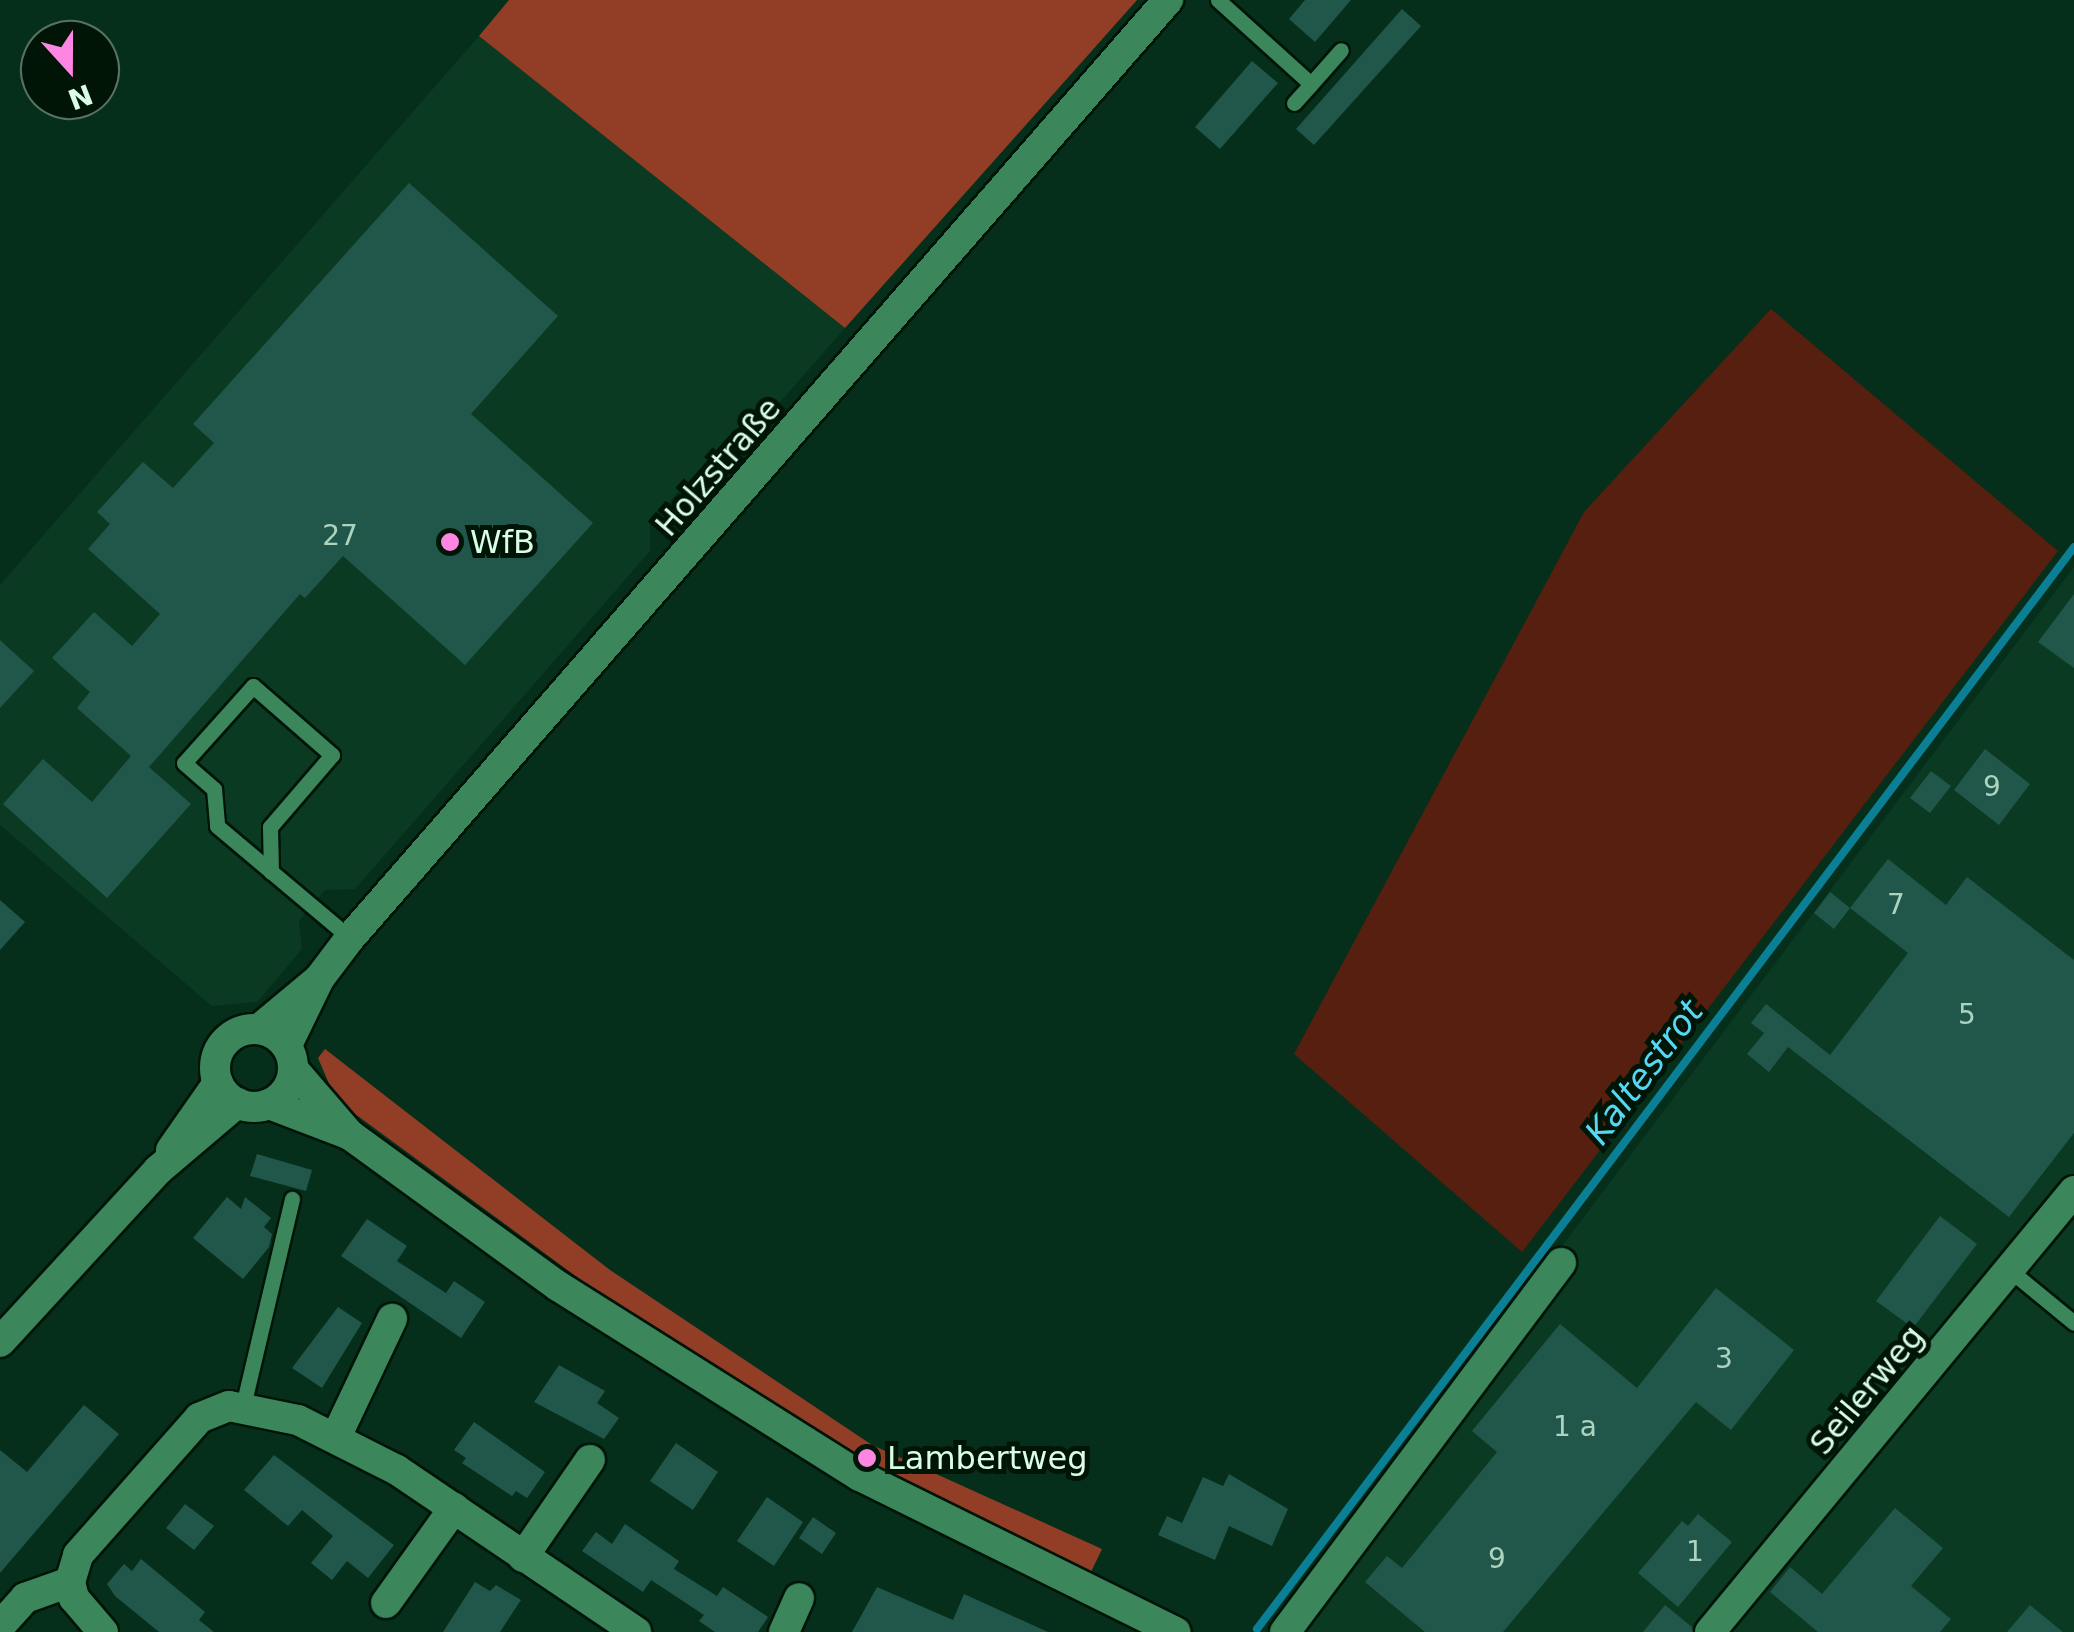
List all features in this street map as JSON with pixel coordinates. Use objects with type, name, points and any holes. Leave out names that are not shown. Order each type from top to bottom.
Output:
[{"type":"street","name":"Holzstraße","points":[[0,1342],[228,1093],[224,1042],[259,1029],[319,979],[350,938],[1168,0]]},
{"type":"street","name":"Holzstraße","points":[[269,1104],[284,1093],[290,1058],[319,979]]},
{"type":"street","points":[[259,1029],[290,1058],[350,1135]]},
{"type":"street","points":[[228,1093],[350,1135],[558,1286],[860,1476],[1176,1632]]},
{"type":"street","name":"Seilerweg","points":[[1710,1632],[2012,1272],[2074,1190]]},
{"type":"street","points":[[1284,1632],[1560,1263]]},
{"type":"street","points":[[336,1436],[392,1319]]},
{"type":"street","points":[[103,1632],[74,1598],[70,1582],[78,1556],[199,1418],[211,1409],[243,1406],[336,1436],[454,1508],[636,1632]]},
{"type":"street","points":[[523,1557],[590,1460]]},
{"type":"street","points":[[386,1603],[454,1508]]},
{"type":"street","points":[[0,1626],[25,1598],[70,1582]]},
{"type":"street","points":[[784,1632],[799,1598]]},
{"type":"lane","points":[[1218,0],[1311,84]]},
{"type":"lane","points":[[1294,103],[1341,50]]},
{"type":"lane","points":[[271,872],[270,827],[332,755],[254,686],[184,764],[214,789],[217,826],[271,872],[350,938]]},
{"type":"lane","points":[[243,1406],[292,1200]]},
{"type":"lane","points":[[2012,1272],[2074,1323]]},
{"type":"shaded area","points":[[509,0],[1137,0],[845,328],[479,36]]},
{"type":"shaded area","points":[[479,36],[845,328],[704,489],[678,492],[650,524],[650,551],[355,889],[325,890],[311,906],[299,921],[302,949],[257,1002],[212,1006],[0,825],[0,585]]},
{"type":"shaded area","points":[[1771,309],[2058,551],[1522,1252],[1294,1054],[1584,512]]},
{"type":"shaded area","points":[[2074,567],[2074,1632],[1271,1632]]},
{"type":"shaded area","points":[[325,1049],[610,1270],[872,1445],[1102,1549],[1090,1574],[861,1463],[596,1291],[336,1100],[318,1058]]},
{"type":"building","points":[[1305,0],[1351,0],[1315,42],[1289,19]]},
{"type":"building","points":[[1402,9],[1421,26],[1314,145],[1296,129]]},
{"type":"building","points":[[1252,61],[1278,83],[1220,149],[1195,127]]},
{"type":"building","name":"WfB","points":[[409,183],[558,316],[471,414],[593,523],[465,665],[343,556],[305,598],[300,594],[149,767],[191,804],[107,898],[3,804],[43,759],[92,802],[131,756],[77,708],[90,692],[52,658],[94,612],[132,646],[160,614],[88,549],[110,524],[97,512],[143,462],[173,488],[214,443],[193,424]]},
{"type":"building","points":[[2074,594],[2074,668],[2038,642]]},
{"type":"building","points":[[0,640],[34,671],[0,708]]},
{"type":"building","points":[[1985,749],[2030,784],[1999,825],[1954,790]]},
{"type":"building","points":[[1931,771],[1951,786],[1930,813],[1910,798]]},
{"type":"building","points":[[1888,859],[1946,905],[1967,877],[2074,960],[2074,1133],[2009,1217],[1788,1047],[1769,1072],[1747,1054],[1764,1033],[1751,1023],[1766,1004],[1830,1055],[1908,953],[1850,908]]},
{"type":"building","points":[[1830,892],[1850,908],[1834,929],[1814,913]]},
{"type":"building","points":[[0,900],[25,922],[0,950]]},
{"type":"building","points":[[257,1154],[312,1170],[306,1191],[250,1176]]},
{"type":"building","points":[[227,1197],[241,1209],[245,1197],[271,1218],[264,1227],[272,1234],[269,1247],[243,1279],[193,1238]]},
{"type":"building","points":[[1940,1216],[1977,1244],[1913,1328],[1876,1301]]},
{"type":"building","points":[[367,1219],[407,1246],[397,1261],[446,1293],[454,1281],[485,1302],[461,1338],[341,1256]]},
{"type":"building","points":[[1716,1288],[1794,1350],[1731,1430],[1696,1402],[1503,1632],[1425,1632],[1365,1582],[1387,1556],[1402,1568],[1497,1452],[1472,1431],[1560,1324],[1637,1388]]},
{"type":"building","points":[[338,1307],[362,1323],[322,1388],[292,1368]]},
{"type":"building","points":[[559,1365],[605,1391],[597,1403],[619,1418],[604,1439],[534,1402]]},
{"type":"building","points":[[84,1405],[119,1434],[0,1573],[0,1450],[27,1472]]},
{"type":"building","points":[[474,1422],[545,1472],[527,1498],[516,1491],[512,1496],[462,1463],[466,1458],[454,1450]]},
{"type":"building","points":[[676,1443],[718,1472],[693,1510],[650,1481]]},
{"type":"building","points":[[274,1455],[394,1545],[368,1578],[347,1561],[332,1580],[311,1563],[333,1536],[302,1510],[288,1526],[244,1490]]},
{"type":"building","points":[[1229,1474],[1288,1509],[1272,1546],[1229,1526],[1215,1560],[1158,1535],[1167,1516],[1182,1523],[1203,1477],[1223,1486]]},
{"type":"building","points":[[767,1497],[803,1522],[774,1566],[737,1541]]},
{"type":"building","points":[[185,1504],[214,1526],[194,1550],[166,1528]]},
{"type":"building","points":[[1895,1508],[1943,1548],[1911,1586],[1951,1619],[1940,1632],[1818,1632],[1770,1592],[1790,1567],[1822,1594]]},
{"type":"building","points":[[1698,1514],[1732,1542],[1678,1607],[1638,1573],[1682,1521],[1688,1526]]},
{"type":"building","points":[[813,1517],[836,1533],[822,1554],[799,1538]]},
{"type":"building","points":[[625,1524],[679,1561],[674,1569],[717,1596],[723,1587],[768,1617],[758,1632],[715,1632],[699,1621],[704,1615],[651,1580],[643,1592],[582,1551],[596,1532],[612,1544]]},
{"type":"building","points":[[141,1559],[205,1612],[199,1620],[214,1632],[159,1632],[115,1596],[107,1584],[124,1564],[132,1571]]},
{"type":"building","points":[[475,1582],[490,1591],[496,1585],[521,1600],[500,1632],[443,1632]]},
{"type":"building","points":[[877,1587],[953,1620],[964,1594],[1048,1632],[852,1632]]},
{"type":"building","points":[[1665,1605],[1692,1627],[1692,1632],[1643,1632]]},
{"type":"building","points":[[2030,1605],[2063,1632],[2007,1632]]},
{"type":"waterway","name":"Kaltestrot","points":[[1257,1629],[2074,547]]},
{"type":"place","name":"WfB","points":[[450,542]]},
{"type":"place","name":"Lambertweg","points":[[867,1458]]}]
